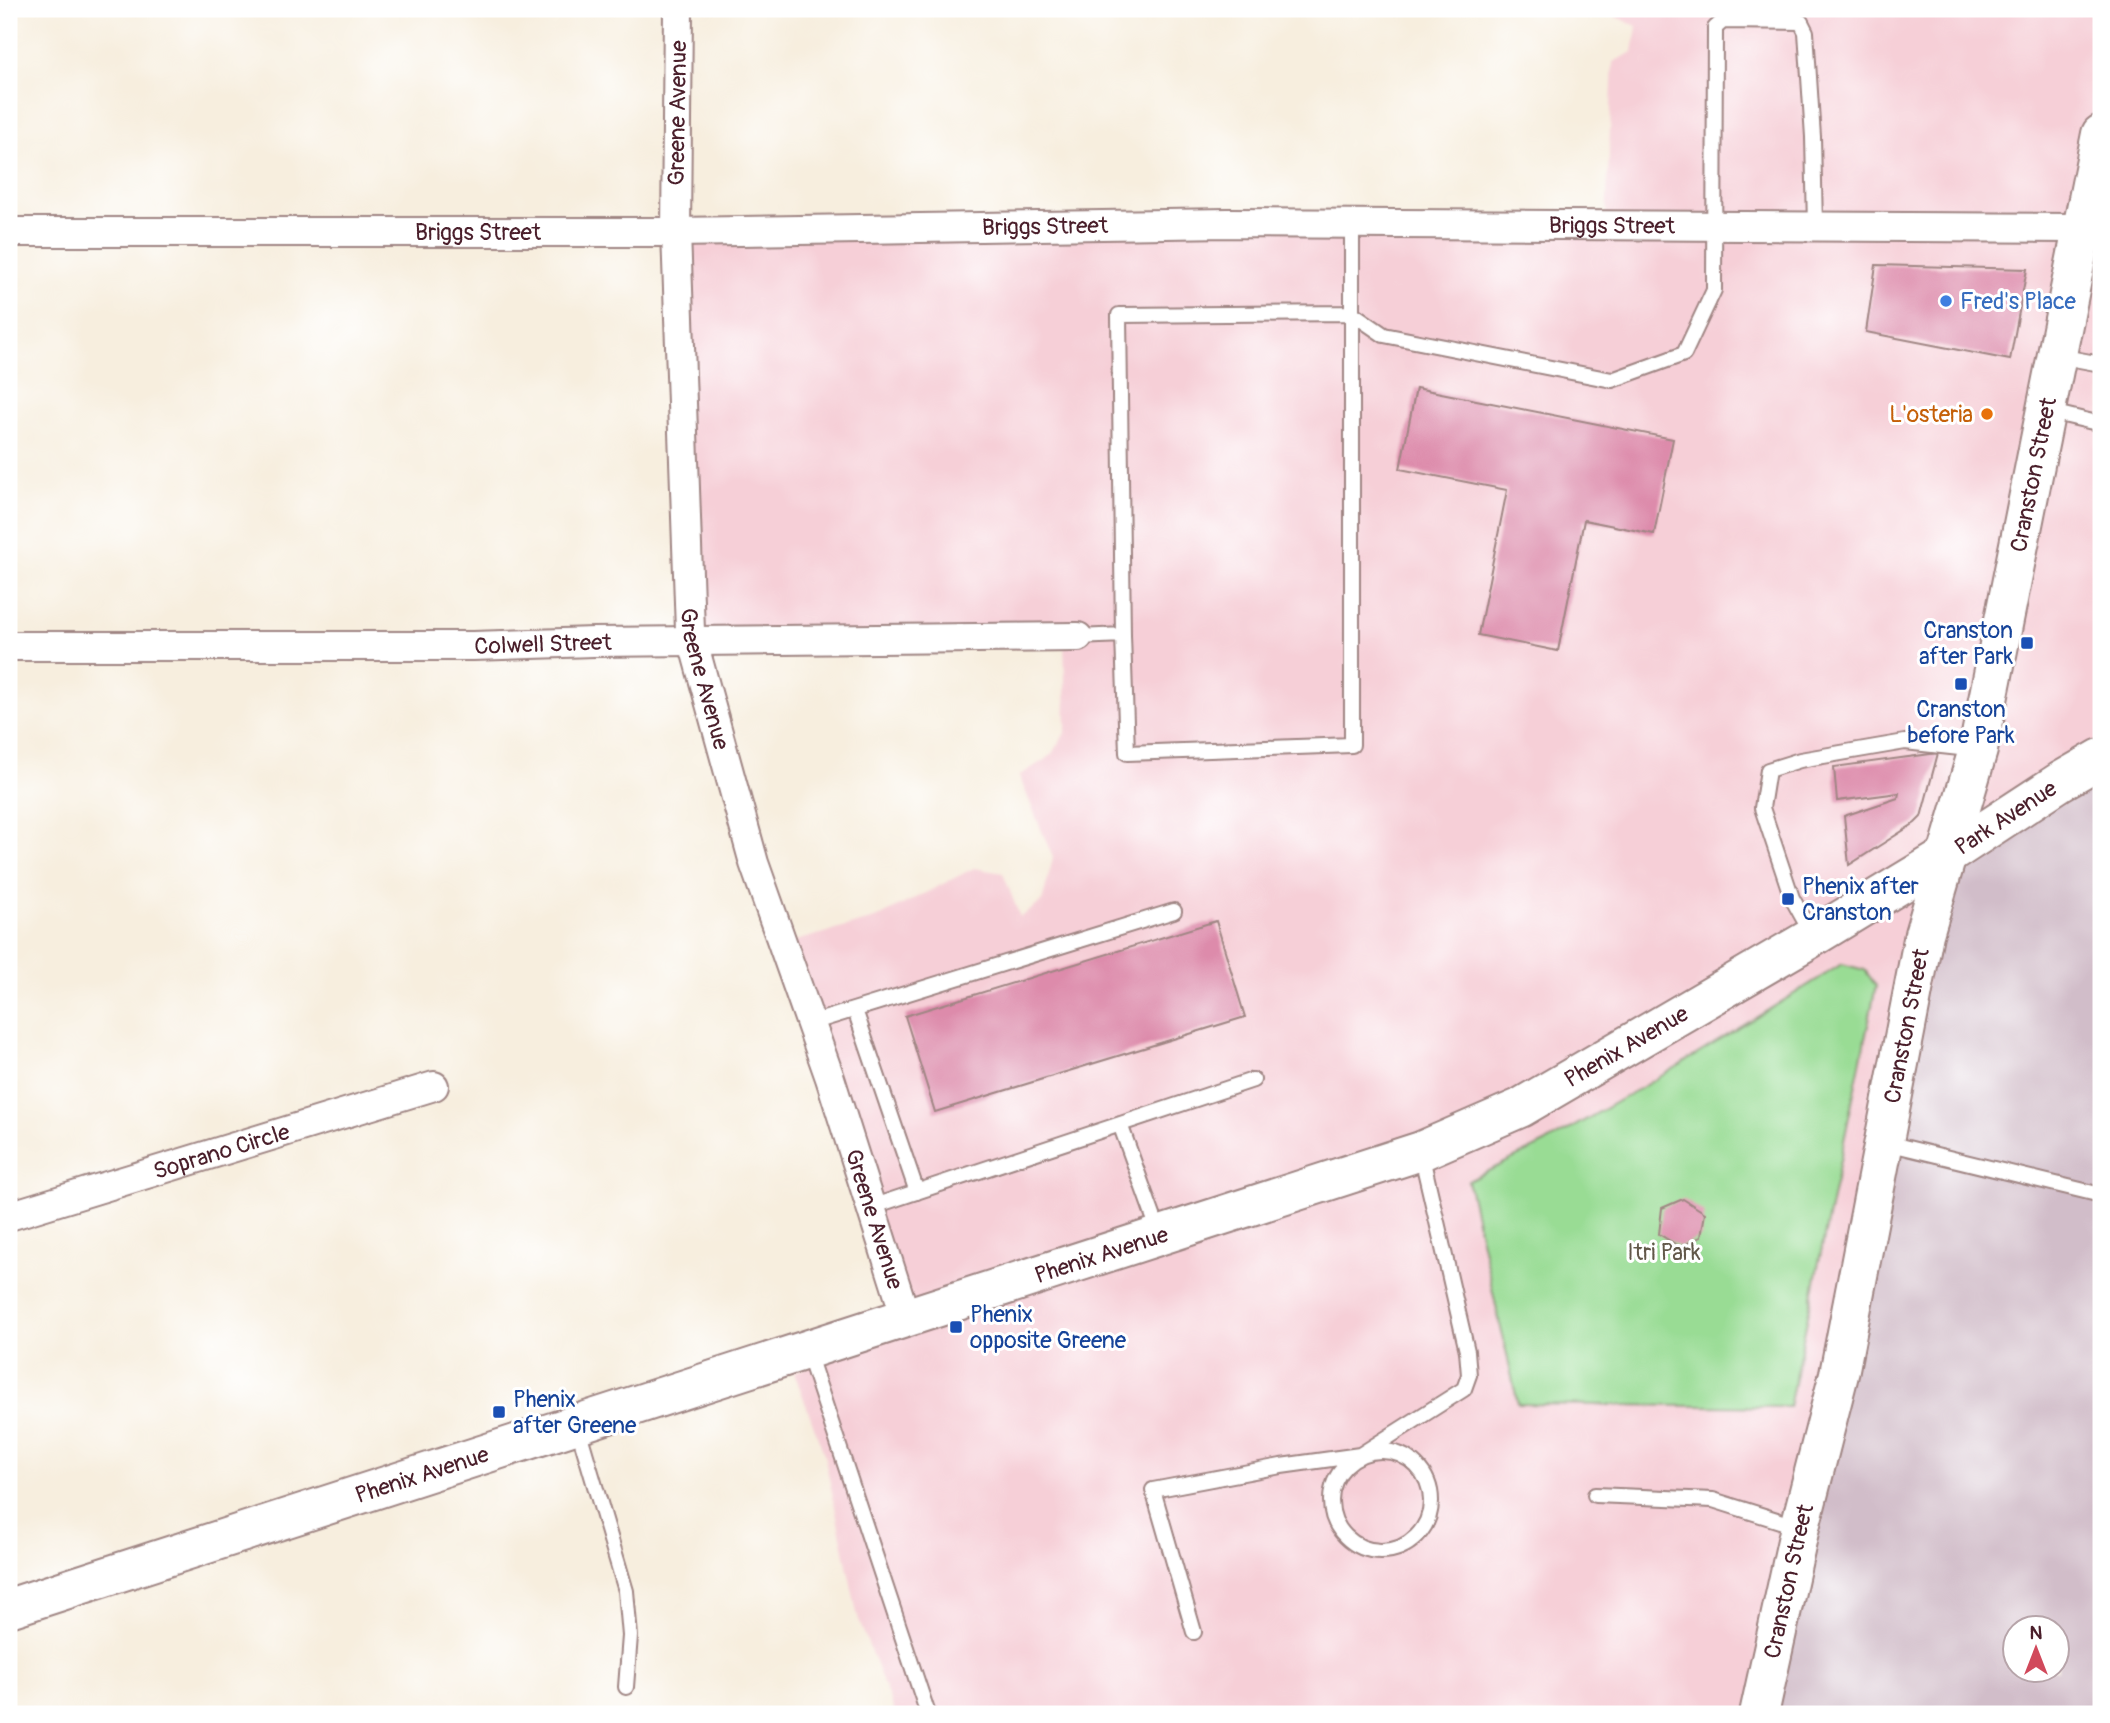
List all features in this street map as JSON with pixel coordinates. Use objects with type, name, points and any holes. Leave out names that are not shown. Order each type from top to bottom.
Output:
[{"type":"main road","name":"Cranston Street","points":[[1759,1714],[1800,1527],[1839,1374],[1924,934],[1978,750],[2057,356],[2096,187],[2101,134]]},
{"type":"main road","name":"Park Avenue","points":[[1945,857],[2101,758]]},
{"type":"main road","name":"Phenix Avenue","points":[[9,1608],[1421,1151],[1520,1108],[1814,937],[1945,857]]},
{"type":"street","name":"Greene Avenue","points":[[678,9],[676,232],[690,631],[754,863],[811,1023],[906,1318]]},
{"type":"street","name":"Briggs Street","points":[[9,232],[676,232],[1200,223],[1815,226],[2083,246]]},
{"type":"street","name":"Colwell Street","points":[[9,646],[473,646],[594,642],[1078,637]]},
{"type":"street","name":"Soprano Circle","points":[[9,1216],[434,1086]]},
{"type":"lane","points":[[1352,224],[1352,313],[1352,745],[1127,753],[1119,315],[1352,313],[1384,335],[1612,380],[1684,354],[1714,290],[1715,28],[1723,21],[1801,22],[1805,32],[1813,137],[1815,226]]},
{"type":"lane","points":[[2057,356],[2101,364]]},
{"type":"lane","points":[[2046,411],[2101,424]]},
{"type":"lane","points":[[1078,637],[1123,635]]},
{"type":"lane","points":[[1814,937],[1792,898],[1762,808],[1768,770],[1800,760],[1905,742],[1978,750]]},
{"type":"lane","points":[[811,1023],[1174,911]]},
{"type":"lane","points":[[855,1010],[917,1192]]},
{"type":"lane","points":[[872,1207],[1253,1080]]},
{"type":"lane","points":[[1120,1124],[1160,1236]]},
{"type":"lane","points":[[1885,1143],[2101,1195]]},
{"type":"lane","points":[[1194,1633],[1153,1490],[1281,1466],[1360,1455],[1375,1450],[1393,1452],[1408,1459],[1421,1470],[1429,1485],[1431,1502],[1428,1519],[1419,1533],[1406,1545],[1390,1550],[1373,1550],[1358,1545],[1345,1536],[1335,1523],[1331,1507],[1331,1492],[1337,1476],[1346,1464],[1360,1455],[1453,1397],[1464,1389],[1469,1375],[1467,1351],[1421,1151]]},
{"type":"lane","points":[[807,1349],[928,1714]]},
{"type":"lane","points":[[577,1424],[626,1591],[630,1636],[626,1687]]},
{"type":"lane","points":[[1595,1495],[1713,1500],[1800,1527]]},
{"type":"shaded area","points":[[1616,9],[2101,9],[2101,770],[1759,1714],[1371,1714],[1368,1706],[1341,1714],[895,1714],[858,1618],[824,1454],[794,1372],[904,1331],[788,943],[875,919],[974,868],[1003,873],[1020,917],[1042,902],[1053,858],[1019,776],[1052,755],[1066,731],[1064,639],[694,632],[682,229],[1606,222],[1613,62],[1633,52],[1637,26],[1616,17]]},
{"type":"shaded area","points":[[2101,770],[2101,1714],[1759,1714],[1957,850]]},
{"type":"green space","name":"Itri Park","points":[[1842,964],[1865,970],[1876,986],[1789,1407],[1518,1404],[1468,1181],[1549,1141],[1680,1065]]},
{"type":"building","name":"Fred's Place","points":[[1876,265],[2027,269],[2010,360],[1866,332]]},
{"type":"building","points":[[1416,388],[1673,439],[1654,534],[1584,520],[1558,651],[1478,635],[1507,490],[1400,469]]},
{"type":"building","points":[[1938,753],[1921,817],[1849,865],[1844,816],[1898,798],[1899,793],[1837,801],[1834,767]]},
{"type":"building","points":[[1216,921],[1245,1017],[935,1112],[905,1016]]},
{"type":"building","points":[[1683,1199],[1705,1213],[1701,1237],[1680,1247],[1659,1234],[1662,1208]]},
{"type":"place","name":"Fred's Place","points":[[1946,301]]},
{"type":"place","name":"L'osteria","points":[[1987,414]]},
{"type":"place","name":"Cranston after Park","points":[[2027,643]]},
{"type":"place","name":"Cranston before Park","points":[[1961,684]]},
{"type":"place","name":"Phenix after Cranston","points":[[1788,899]]},
{"type":"place","name":"Phenix opposite Greene","points":[[956,1327]]},
{"type":"place","name":"Phenix after Greene","points":[[499,1412]]}]
